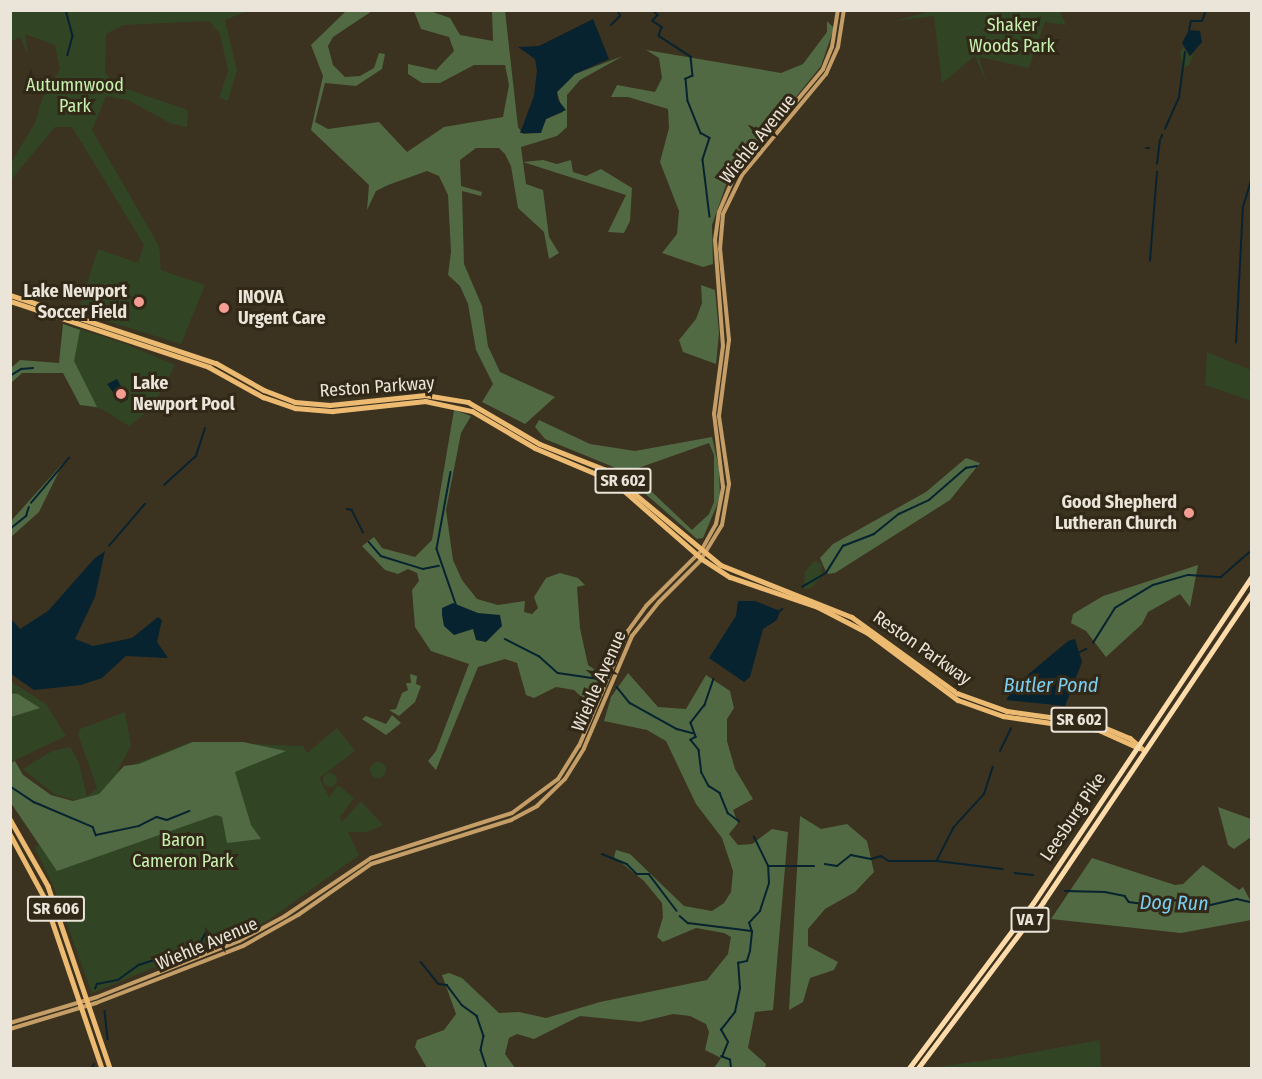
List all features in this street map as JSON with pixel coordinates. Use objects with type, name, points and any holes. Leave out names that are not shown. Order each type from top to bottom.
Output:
[{"type":"highway","name":"Leesburg Pike","points":[[909,1068],[1033,903],[1251,576]]},
{"type":"highway","name":"Leesburg Pike","points":[[918,1068],[1043,902],[1251,592]]},
{"type":"main road","name":"Wiehle Avenue","points":[[88,1003],[254,933],[379,854],[522,808],[551,786],[570,762],[616,653],[640,614],[701,555],[716,524],[723,487],[714,414],[723,346],[715,240],[718,212],[734,176],[823,69],[834,41],[838,10]]},
{"type":"main road","name":"Wiehle Avenue","points":[[10,1023],[88,1003],[259,938],[371,864],[505,823],[530,810],[549,796],[575,766],[621,657],[640,624],[701,555],[722,525],[729,490],[719,416],[729,340],[720,241],[723,214],[742,175],[826,74],[838,47],[843,10]]},
{"type":"main road","name":"Reston Parkway","points":[[10,295],[216,363],[264,390],[295,402],[336,405],[425,394],[468,402],[540,444],[616,476],[701,555]]},
{"type":"main road","name":"Reston Parkway","points":[[10,301],[209,367],[263,397],[296,408],[333,411],[425,401],[472,411],[535,448],[613,481],[701,555],[744,584],[847,621],[882,642],[935,686],[968,705],[1014,718],[1090,728],[1144,750]]},
{"type":"main road","name":"SR 606","points":[[10,819],[44,878],[110,1068]]},
{"type":"main road","name":"SR 606","points":[[10,834],[40,887],[102,1068]]},
{"type":"main road","name":"Wiehle Avenue","points":[[10,1029],[81,1005]]},
{"type":"green space","name":"Shaker Woods Park","points":[[934,10],[1060,11],[1066,25],[1045,22],[1029,68],[979,57],[987,84],[975,56],[942,83],[934,16],[895,21]]},
{"type":"green space","name":"Autumnwood Park","points":[[10,11],[248,11],[225,20],[237,70],[228,101],[219,98],[228,71],[220,34],[209,21],[123,25],[106,34],[105,73],[118,86],[188,110],[187,127],[172,124],[128,100],[106,96],[92,130],[159,246],[161,270],[205,285],[181,344],[78,312],[98,249],[138,263],[144,245],[72,127],[55,127],[11,180],[11,163],[35,123],[42,99],[60,69],[55,45],[25,34],[28,55],[20,37],[11,42]]},
{"type":"green space","points":[[346,11],[372,11],[333,37],[328,46],[333,65],[345,77],[360,76],[374,68],[379,53],[385,54],[382,69],[356,86],[325,83],[315,122],[328,129],[379,122],[407,152],[444,127],[503,117],[509,85],[505,65],[474,65],[440,83],[422,83],[408,74],[408,64],[436,70],[454,51],[449,37],[421,29],[414,11],[430,11],[450,18],[460,35],[493,41],[492,11],[505,11],[518,127],[523,134],[540,133],[546,119],[563,112],[557,92],[575,74],[623,56],[580,80],[567,95],[567,127],[557,136],[521,147],[526,184],[543,190],[549,237],[559,253],[549,259],[544,232],[518,208],[511,166],[499,148],[476,148],[460,160],[461,186],[482,192],[481,196],[462,191],[464,264],[482,306],[488,346],[500,372],[555,397],[525,424],[482,402],[493,384],[476,350],[468,304],[460,286],[448,275],[451,252],[448,195],[439,176],[427,171],[388,185],[376,191],[367,210],[369,185],[311,130],[323,76],[311,45]]},
{"type":"green space","points":[[827,21],[834,28],[821,66],[727,182],[712,225],[713,264],[703,267],[662,253],[677,234],[679,211],[660,162],[669,128],[668,109],[628,97],[611,97],[617,85],[655,92],[662,78],[659,58],[646,50],[781,73],[803,64],[827,32]]},
{"type":"green space","points":[[1183,47],[1189,56],[1194,53],[1189,65],[1183,68],[1180,53]]},
{"type":"green space","points":[[543,160],[557,164],[571,160],[573,172],[586,176],[601,169],[632,188],[630,221],[624,233],[608,232],[626,195],[523,162]]},
{"type":"green space","points":[[701,285],[715,290],[719,333],[716,364],[683,352],[679,340],[696,319],[702,303]]},
{"type":"green space","points":[[63,324],[123,343],[175,365],[152,408],[129,426],[102,409],[80,405],[64,373],[22,373],[11,383],[10,371],[20,367],[59,363]]},
{"type":"green space","points":[[63,324],[80,330],[74,361],[97,407],[80,405],[63,373],[22,373],[11,383],[11,368],[20,360],[59,363]]},
{"type":"green space","points":[[1207,352],[1251,370],[1251,401],[1205,385]]},
{"type":"green space","points":[[454,410],[471,416],[461,433],[446,510],[453,560],[462,580],[477,599],[498,605],[525,601],[524,612],[532,614],[538,608],[534,597],[546,578],[560,573],[578,578],[585,585],[577,587],[580,628],[588,665],[601,674],[588,703],[574,690],[556,687],[534,698],[526,695],[517,663],[505,659],[478,667],[436,770],[428,761],[436,751],[469,664],[431,651],[415,627],[412,590],[419,581],[417,573],[408,569],[398,574],[385,570],[362,546],[374,537],[382,548],[415,557],[432,540]]},
{"type":"green space","points":[[539,420],[590,444],[635,451],[712,437],[719,468],[720,498],[703,538],[697,539],[616,468],[545,439],[535,427]],"holes":[[[709,443],[714,455],[714,502],[709,514],[692,530],[630,471]]]},
{"type":"green space","points":[[966,458],[980,463],[950,500],[835,573],[827,574],[820,558],[833,544],[926,492]]},
{"type":"green space","points":[[63,463],[39,512],[11,537],[11,521]]},
{"type":"green space","points":[[814,561],[822,564],[821,577],[811,588],[804,589],[805,572]]},
{"type":"green space","points":[[1198,565],[1190,607],[1180,594],[1148,612],[1142,624],[1106,657],[1086,631],[1071,623],[1073,614],[1103,596]]},
{"type":"green space","points":[[628,673],[658,707],[686,709],[706,675],[730,691],[734,708],[727,719],[727,741],[735,769],[753,799],[733,810],[738,823],[729,834],[738,845],[752,844],[772,829],[788,832],[773,1010],[755,1012],[748,1048],[766,1064],[765,1068],[714,1068],[721,1058],[705,1050],[709,1032],[706,1024],[690,1016],[673,1014],[640,1022],[580,1016],[534,1039],[517,1034],[509,1038],[505,1054],[515,1068],[427,1068],[415,1047],[417,1040],[444,1030],[456,1014],[442,975],[449,973],[462,978],[499,1013],[519,1012],[546,1018],[600,1002],[707,980],[728,954],[731,937],[724,933],[696,928],[663,942],[657,937],[663,917],[662,903],[644,881],[614,857],[616,850],[630,854],[684,906],[712,911],[724,903],[731,892],[733,871],[722,838],[696,804],[666,741],[647,730],[604,721],[611,697]]},
{"type":"green space","points":[[410,674],[417,676],[416,684],[421,686],[415,702],[399,716],[389,710],[396,709],[402,693],[408,690],[406,683],[411,683]]},
{"type":"green space","points":[[10,681],[46,704],[66,736],[11,762]]},
{"type":"green space","points":[[10,693],[18,694],[40,708],[11,717]]},
{"type":"green space","name":"Baron Cameron Park","points":[[125,712],[131,746],[117,771],[190,742],[303,746],[307,753],[337,728],[355,751],[319,778],[329,797],[338,785],[354,798],[340,817],[342,822],[361,801],[383,825],[367,832],[348,832],[359,855],[266,922],[92,993],[53,885],[35,848],[86,798],[74,800],[54,794],[23,769],[52,751],[70,747],[79,763],[87,797],[97,788],[78,734],[80,729]]},
{"type":"green space","points":[[392,715],[401,723],[386,735],[362,719],[366,716],[386,724]]},
{"type":"green space","points":[[193,742],[243,742],[286,751],[235,772],[251,825],[261,839],[227,843],[222,817],[216,815],[57,871],[11,803],[11,763],[15,761],[23,775],[51,795],[73,801],[99,794],[124,766],[139,764]]},
{"type":"green space","points":[[378,762],[386,770],[378,778],[370,770]]},
{"type":"green space","points":[[327,773],[333,773],[337,780],[333,787],[327,787],[323,783],[323,777]]},
{"type":"green space","points":[[1218,807],[1251,819],[1251,837],[1234,849],[1228,845]]},
{"type":"green space","points":[[800,816],[821,829],[847,824],[867,841],[874,872],[855,892],[825,909],[808,929],[808,946],[838,962],[834,970],[810,978],[803,1002],[789,1010]]},
{"type":"green space","points":[[1092,858],[1175,885],[1183,884],[1203,865],[1239,890],[1243,887],[1251,902],[1251,920],[1181,933],[1051,919]]},
{"type":"green space","points":[[1100,1040],[1101,1068],[929,1068],[1003,1058]]},
{"type":"water","points":[[593,19],[609,59],[575,74],[557,92],[558,100],[566,110],[546,119],[541,133],[520,133],[534,96],[537,70],[535,59],[518,47],[539,46]]},
{"type":"water","points":[[1189,30],[1200,31],[1202,42],[1190,56],[1182,43]]},
{"type":"water","name":"Lake Newport Pool","points":[[117,379],[128,399],[121,403],[107,384]]},
{"type":"water","points":[[105,551],[95,597],[75,639],[93,646],[132,638],[158,617],[162,620],[157,642],[168,658],[126,656],[102,678],[81,685],[34,690],[11,674],[11,619],[20,629],[48,611],[94,559]]},
{"type":"water","points":[[738,601],[755,601],[780,611],[777,620],[763,629],[750,677],[744,682],[709,658],[736,616]]},
{"type":"water","points":[[453,603],[478,613],[500,615],[502,626],[486,642],[476,640],[473,629],[454,635],[444,626],[442,615],[442,608]]},
{"type":"water","name":"Butler Pond","points":[[1075,639],[1082,662],[1065,706],[1006,700],[1018,683],[1068,641]]},
{"type":"waterway","points":[[66,10],[73,36],[68,55]]},
{"type":"waterway","points":[[611,25],[620,16],[617,10]]},
{"type":"waterway","points":[[653,10],[658,15],[653,21],[662,27],[659,36],[691,57],[693,76],[686,79],[688,101],[701,133],[710,138],[703,160],[710,217]]},
{"type":"waterway","points":[[1189,30],[1191,21],[1202,21],[1206,10]]},
{"type":"waterway","points":[[1165,129],[1179,97],[1185,52]]},
{"type":"waterway","points":[[1157,164],[1160,140]]},
{"type":"waterway","points":[[1150,261],[1157,172]]},
{"type":"waterway","points":[[1236,343],[1243,207],[1252,178]]},
{"type":"waterway","points":[[10,376],[21,369],[33,368]]},
{"type":"waterway","points":[[164,485],[196,456],[205,428]]},
{"type":"waterway","points":[[31,503],[69,458]]},
{"type":"waterway","points":[[802,587],[826,573],[843,546],[874,534],[899,514],[929,500],[966,468],[977,466]]},
{"type":"waterway","points":[[451,472],[437,549],[456,604]]},
{"type":"waterway","points":[[109,546],[145,504]]},
{"type":"waterway","points":[[10,529],[26,516],[29,507]]},
{"type":"waterway","points":[[347,509],[352,510],[363,532]]},
{"type":"waterway","points":[[369,542],[381,556],[423,569],[439,566]]},
{"type":"waterway","points":[[1093,643],[1115,608],[1153,585],[1189,575],[1221,577],[1249,553]]},
{"type":"waterway","points":[[505,639],[539,656],[558,673],[599,679]]},
{"type":"waterway","points":[[1080,652],[1086,649]]},
{"type":"waterway","points":[[714,679],[705,705],[691,723],[696,737],[691,740],[699,750],[702,773],[709,786],[720,793],[728,813],[739,821]]},
{"type":"waterway","points":[[617,687],[630,703],[677,729],[692,733]]},
{"type":"waterway","points":[[1000,751],[1011,728]]},
{"type":"waterway","points":[[937,860],[953,828],[984,794],[993,767]]},
{"type":"waterway","points":[[10,786],[34,802],[93,827],[96,835],[139,826],[157,817],[167,820],[189,811]]},
{"type":"waterway","points":[[731,1068],[730,1060],[722,1057],[728,1042],[721,1030],[735,1012],[740,989],[738,963],[747,961],[752,932],[749,923],[760,911],[769,883],[768,866],[754,837]]},
{"type":"waterway","points":[[602,854],[627,864],[637,874],[649,874],[677,911]]},
{"type":"waterway","points":[[825,864],[837,866],[851,855],[871,859],[881,856],[889,861],[937,861],[1003,869]]},
{"type":"waterway","points":[[769,866],[814,866]]},
{"type":"waterway","name":"Dog Run","points":[[1015,873],[1033,875]]},
{"type":"waterway","name":"Dog Run","points":[[1065,891],[1105,892],[1125,896],[1129,902],[1150,905],[1157,901],[1186,900],[1202,907],[1237,899],[1250,902]]},
{"type":"waterway","points":[[680,916],[688,923],[752,931]]},
{"type":"waterway","points":[[95,989],[97,984],[118,980],[139,965],[199,945],[205,934]]},
{"type":"waterway","points":[[421,962],[439,984],[447,985],[462,1005],[477,1016],[484,1036],[481,1050],[487,1068]]},
{"type":"waterway","points":[[105,1011],[108,1039]]},
{"type":"waterway","points":[[92,1068],[94,1064]]},
{"type":"waterway","points":[[723,1068],[729,1068]]},
{"type":"place","name":"Lake Newport Soccer Field","points":[[139,302]]},
{"type":"place","name":"INOVA Urgent Care","points":[[224,308]]},
{"type":"place","name":"Lake Newport Pool","points":[[121,394]]},
{"type":"place","name":"Good Shepherd Lutheran Church","points":[[1189,513]]}]
